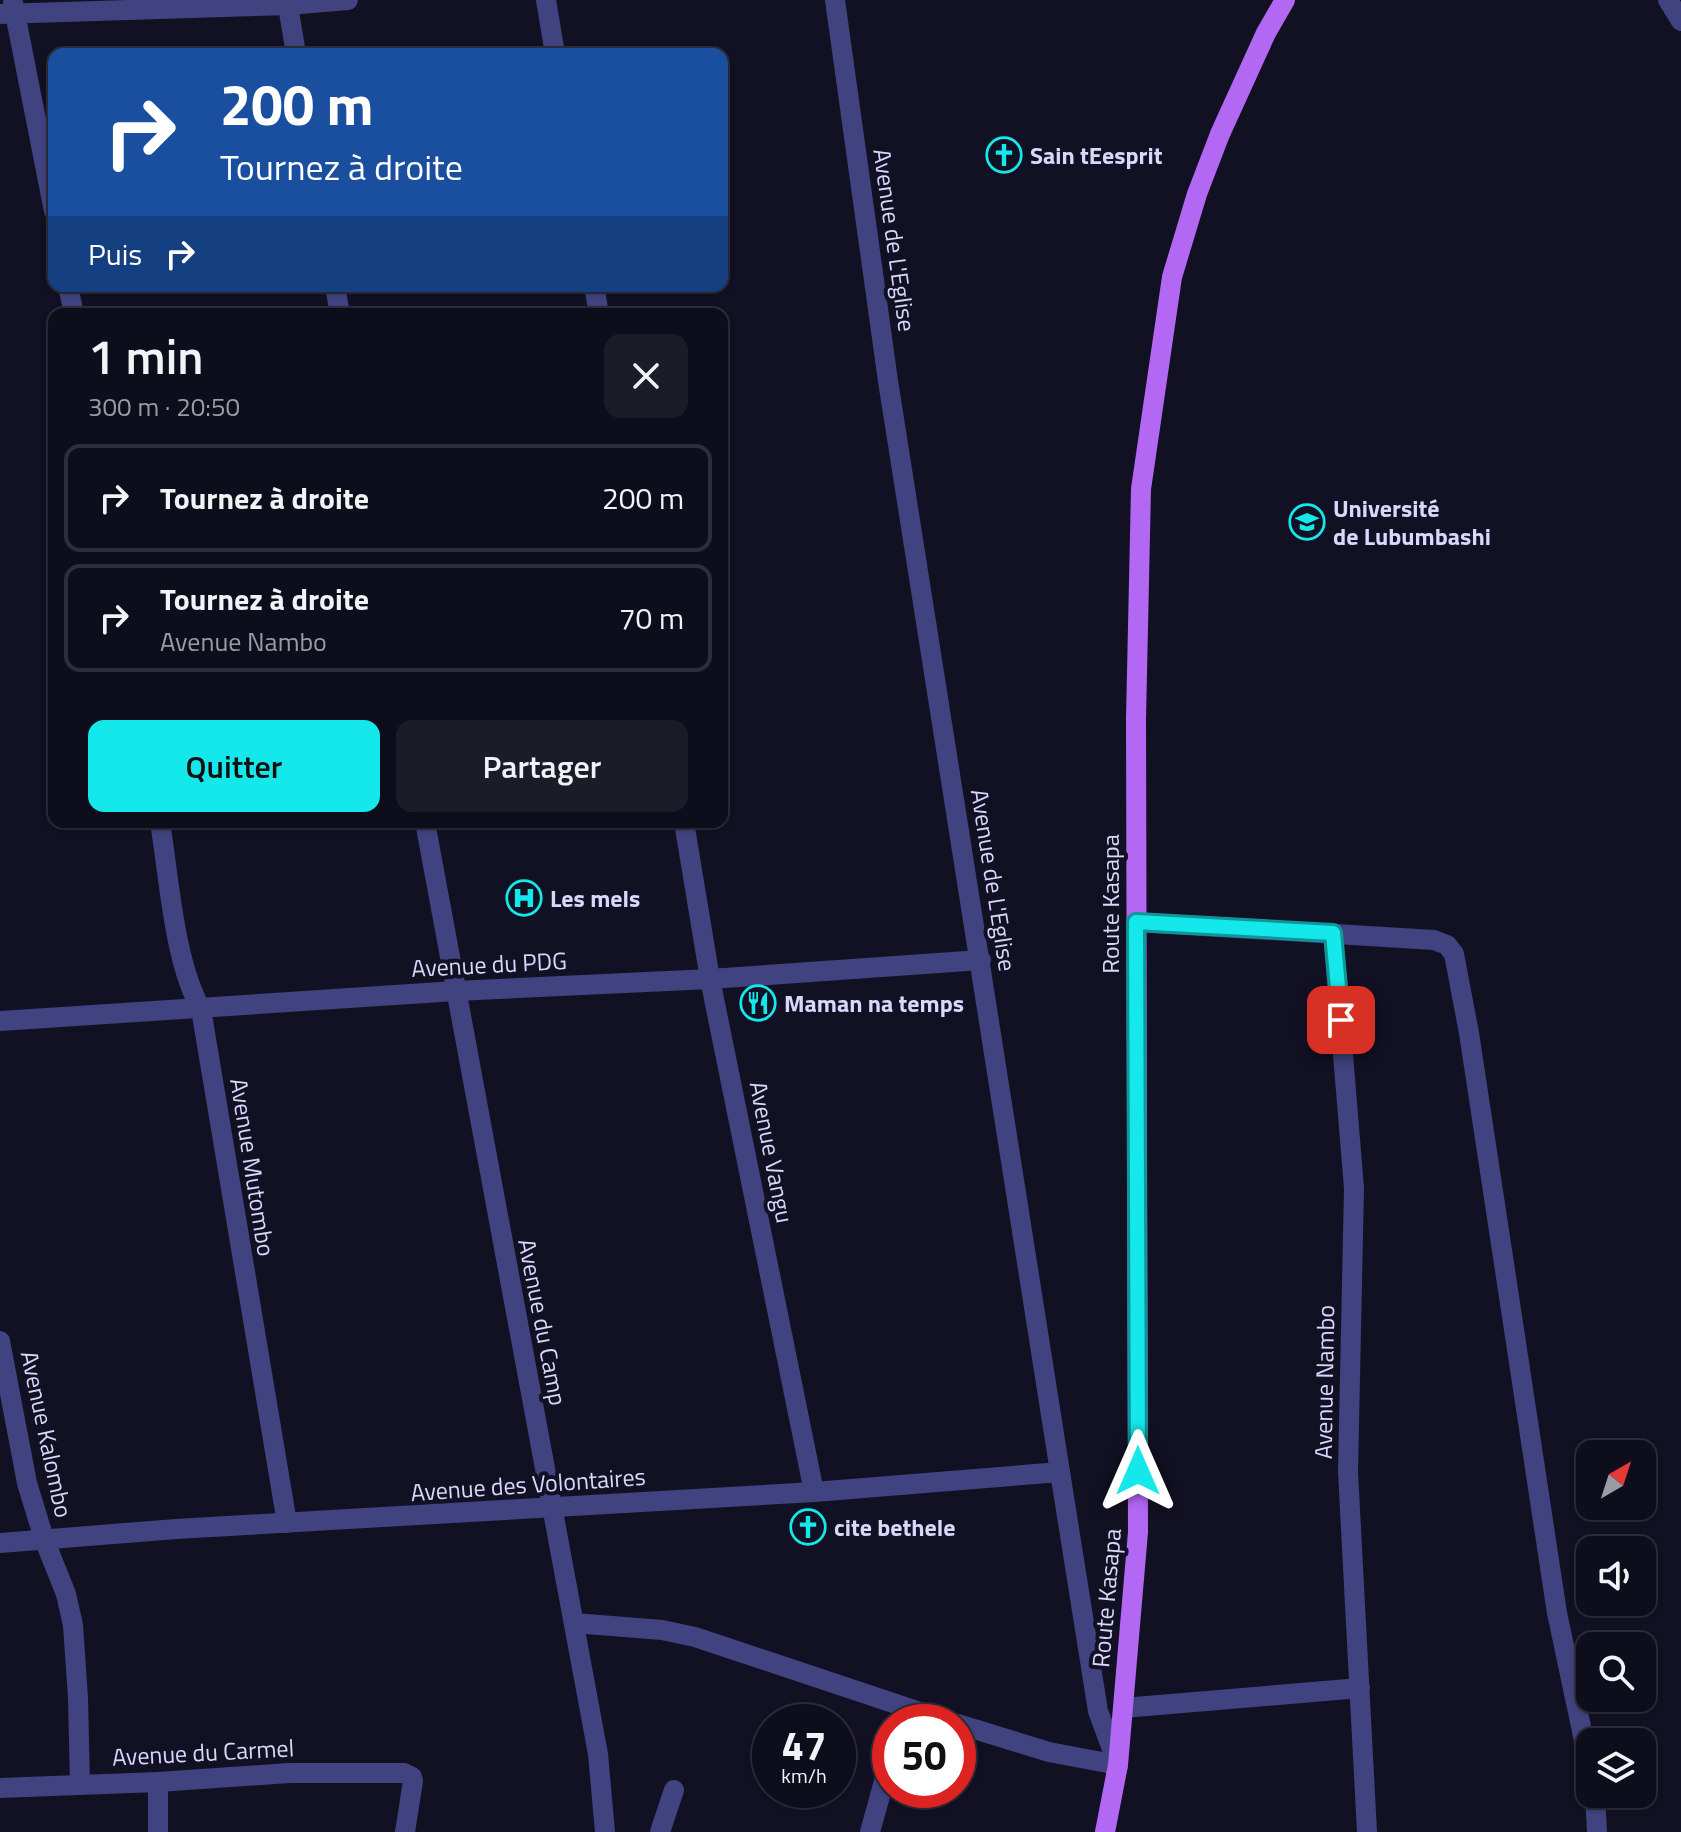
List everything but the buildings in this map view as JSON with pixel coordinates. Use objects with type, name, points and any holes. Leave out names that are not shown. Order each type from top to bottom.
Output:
[{"type":"main road","name":"Route Kasapa","points":[[1105,1832],[1118,1765],[1138,1532],[1136,922],[1141,489],[1172,277],[1197,194],[1220,134],[1259,46],[1285,0]]},
{"type":"street","points":[[48,184],[9,9],[348,0]]},
{"type":"street","points":[[546,0],[554,48]]},
{"type":"street","name":"Avenue de L'Eglise","points":[[835,0],[888,381],[1098,1711],[1118,1765]]},
{"type":"street","points":[[1668,0],[1681,21]]},
{"type":"street","points":[[288,2],[295,48]]},
{"type":"street","name":"Avenue Mutombo","points":[[161,828],[182,960],[190,991],[201,1009],[287,1523]]},
{"type":"street","name":"Avenue du Camp","points":[[426,828],[598,1754],[605,1832]]},
{"type":"street","name":"Avenue Vangu","points":[[685,828],[710,979],[814,1492]]},
{"type":"street","points":[[1136,922],[1434,940],[1447,945],[1454,954],[1469,1033],[1557,1613],[1581,1728]]},
{"type":"street","name":"Avenue Nambo","points":[[1333,933],[1354,1188],[1348,1472],[1367,1832]]},
{"type":"street","name":"Avenue du PDG","points":[[0,1021],[981,960]]},
{"type":"street","name":"Avenue Kalombo","points":[[0,1341],[27,1483],[44,1539],[66,1594],[73,1625],[80,1784]]},
{"type":"street","name":"Avenue des Volontaires","points":[[0,1543],[814,1492],[1060,1472]]},
{"type":"street","points":[[574,1623],[662,1630],[695,1637],[873,1704]]},
{"type":"street","points":[[1123,1708],[1360,1688]]},
{"type":"street","points":[[976,1730],[1049,1752],[1118,1765]]},
{"type":"street","name":"Avenue du Carmel","points":[[0,1788],[289,1773],[408,1774],[412,1777],[413,1788],[405,1832]]},
{"type":"street","points":[[158,1782],[158,1832]]},
{"type":"street","points":[[660,1832],[674,1790]]},
{"type":"street","points":[[870,1832],[877,1808]]},
{"type":"street","points":[[1596,1808],[1597,1832]]},
{"type":"place","name":"Sain tEesprit","points":[[1004,155]]},
{"type":"place","name":"Université de Lubumbashi","points":[[1307,522]]},
{"type":"place","name":"Les mels","points":[[524,898]]},
{"type":"place","name":"Maman na temps","points":[[758,1003]]},
{"type":"place","name":"cite bethele","points":[[808,1527]]},
{"type":"route","points":[[1138,1471],[1136,922],[1333,933],[1341,1020]]}]
